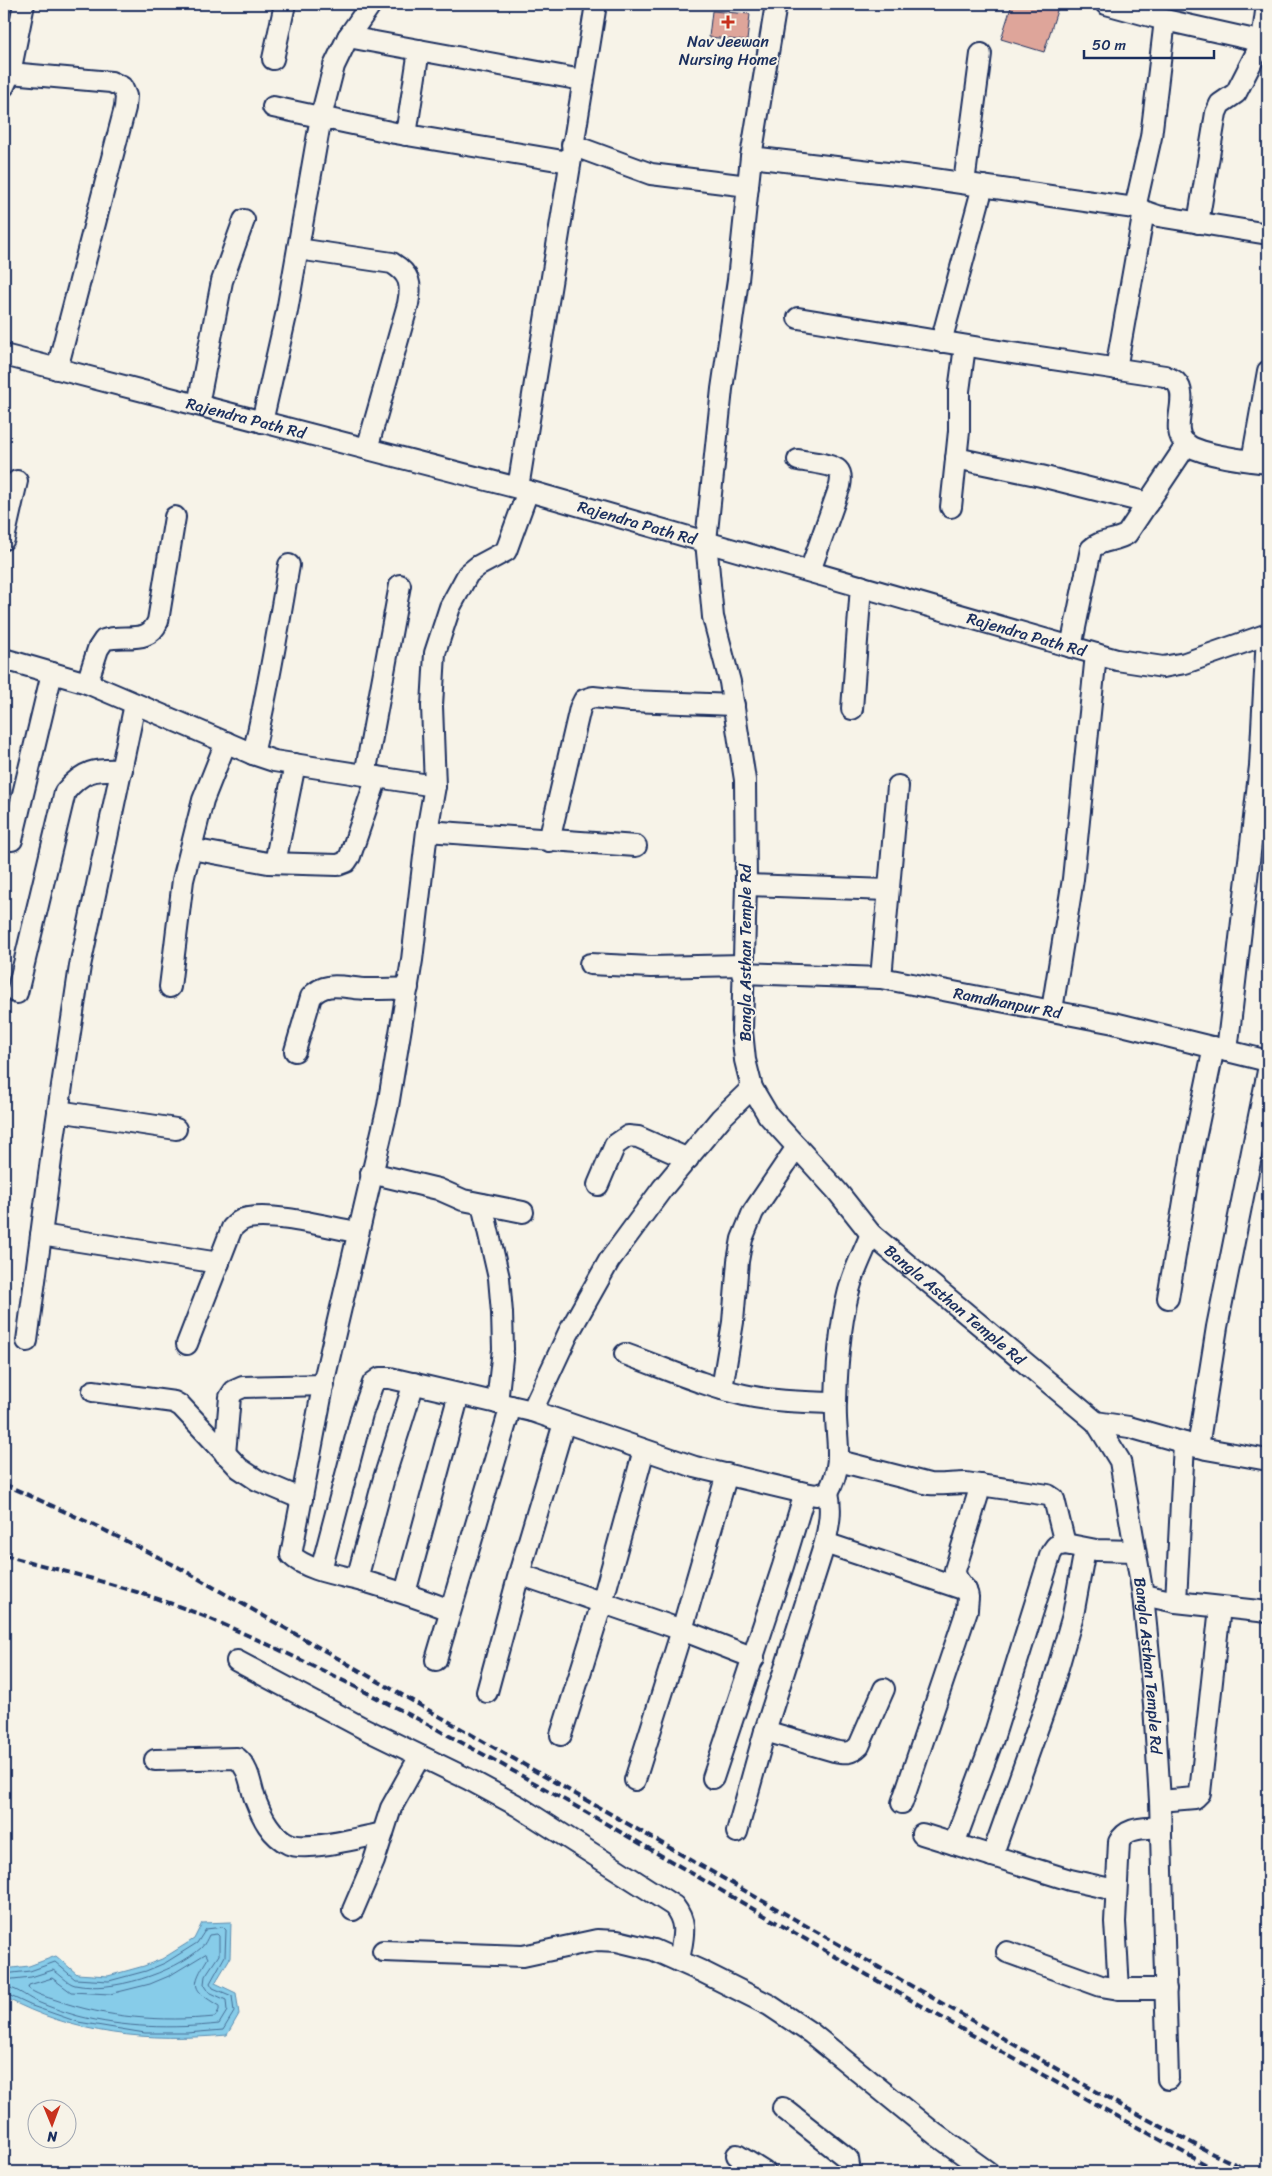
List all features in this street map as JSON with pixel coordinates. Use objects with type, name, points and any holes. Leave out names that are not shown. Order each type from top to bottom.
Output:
[{"type":"street","points":[[24,4],[7,79],[111,82],[122,87],[126,96],[125,108],[57,368]]},
{"type":"street","points":[[274,59],[285,4]]},
{"type":"street","points":[[262,422],[287,311],[321,117],[334,66],[348,37],[372,4]]},
{"type":"street","points":[[450,1610],[405,1593],[321,1570],[296,1561],[291,1555],[324,1385],[357,1232],[388,1106],[408,988],[427,832],[435,786],[432,706],[435,653],[450,607],[468,574],[478,566],[506,551],[523,490],[570,154],[596,4]]},
{"type":"street","name":"Bangla Asthan Temple Rd","points":[[776,4],[751,157],[738,280],[722,389],[706,541],[713,618],[734,705],[745,780],[746,885],[742,1031],[745,1060],[752,1088],[768,1115],[837,1190],[871,1234],[1096,1422],[1120,1461],[1143,1595],[1154,1705],[1161,1827],[1168,2079]]},
{"type":"street","points":[[1106,4],[1165,20],[1265,42]]},
{"type":"street","points":[[1198,223],[1216,113],[1220,104],[1236,93],[1265,42],[1268,4]]},
{"type":"street","points":[[1116,369],[1151,137],[1165,20]]},
{"type":"street","points":[[348,37],[582,80]]},
{"type":"street","points":[[406,135],[419,50]]},
{"type":"street","points":[[941,342],[973,184],[981,54]]},
{"type":"street","points":[[273,107],[406,135],[570,154],[651,174],[748,186]]},
{"type":"street","points":[[751,157],[973,184],[1140,210],[1158,216],[1268,234]]},
{"type":"street","points":[[198,405],[220,288],[244,220]]},
{"type":"street","points":[[298,249],[392,263],[403,270],[408,280],[411,291],[408,304],[367,449]]},
{"type":"street","points":[[798,318],[965,346],[1166,376],[1176,382],[1181,391],[1180,428],[1182,438],[1187,444],[1207,452],[1260,462],[1268,371]]},
{"type":"street","points":[[951,507],[959,432],[959,391],[965,346]]},
{"type":"street","name":"Rajendra Path Rd","points":[[4,355],[523,490],[1096,654],[1138,664],[1163,667],[1185,663],[1268,634]]},
{"type":"street","points":[[1072,647],[1091,549],[1096,543],[1120,539],[1127,534],[1187,444]]},
{"type":"street","points":[[956,458],[1041,476],[1148,503]]},
{"type":"street","points":[[798,460],[830,466],[838,470],[841,476],[840,486],[810,571]]},
{"type":"street","points":[[4,539],[17,481]]},
{"type":"street","points":[[88,683],[98,649],[104,640],[112,637],[138,637],[148,635],[154,630],[158,621],[175,517]]},
{"type":"street","points":[[254,754],[269,684],[289,565]]},
{"type":"street","points":[[191,849],[275,863],[328,866],[346,862],[350,856],[371,776],[400,585]]},
{"type":"street","points":[[852,709],[861,586]]},
{"type":"street","points":[[1168,1298],[1192,1153],[1220,1049],[1259,857],[1262,812],[1260,766],[1268,634]]},
{"type":"street","points":[[1052,1010],[1073,879],[1096,654]]},
{"type":"street","points":[[4,659],[88,683],[274,761],[435,786]]},
{"type":"street","points":[[12,840],[52,672]]},
{"type":"street","points":[[549,841],[580,708],[584,700],[592,697],[631,701],[734,705]]},
{"type":"street","points":[[27,1341],[80,966],[135,704]]},
{"type":"street","points":[[170,987],[183,880],[203,800],[226,742]]},
{"type":"street","points":[[275,863],[295,764]]},
{"type":"street","points":[[16,993],[65,792],[76,779],[86,772],[103,769],[122,770]]},
{"type":"street","points":[[881,978],[898,786]]},
{"type":"street","points":[[427,832],[636,846]]},
{"type":"street","points":[[746,885],[888,890]]},
{"type":"street","name":"Ramdhanpur Rd","points":[[590,964],[743,969],[881,978],[1114,1022],[1268,1061]]},
{"type":"street","points":[[295,1052],[311,997],[323,987],[334,986],[365,989],[408,988]]},
{"type":"street","points":[[1176,1602],[1191,1445],[1217,1327],[1268,1071]]},
{"type":"street","points":[[532,1411],[568,1334],[609,1260],[688,1158],[722,1118],[752,1088]]},
{"type":"street","points":[[58,1111],[176,1129]]},
{"type":"street","points":[[598,1185],[615,1144],[628,1136],[638,1137],[688,1158]]},
{"type":"street","points":[[722,1389],[733,1322],[738,1261],[742,1240],[753,1212],[797,1146]]},
{"type":"street","points":[[371,1173],[438,1189],[463,1200],[523,1212]]},
{"type":"street","points":[[436,1660],[504,1404],[502,1313],[499,1278],[482,1204]]},
{"type":"street","points":[[187,1344],[232,1228],[238,1221],[247,1218],[279,1218],[357,1232]]},
{"type":"street","points":[[737,1832],[765,1731],[825,1542],[831,1506],[828,1492],[836,1478],[839,1461],[835,1403],[843,1312],[852,1279],[871,1234]]},
{"type":"street","points":[[41,1235],[219,1263]]},
{"type":"street","points":[[625,1354],[722,1389],[790,1402],[835,1403]]},
{"type":"street","points":[[321,1570],[362,1414],[373,1384],[380,1378],[414,1383],[532,1411],[695,1467],[805,1493],[828,1492]]},
{"type":"street","points":[[357,1579],[384,1478],[414,1383]]},
{"type":"street","points":[[225,1454],[230,1398],[234,1391],[243,1387],[324,1385]]},
{"type":"street","points":[[93,1391],[174,1402],[181,1406],[238,1468],[257,1480],[302,1499]]},
{"type":"street","points":[[405,1593],[459,1394]]},
{"type":"street","points":[[1096,1422],[1129,1427],[1191,1445],[1268,1460]]},
{"type":"street","points":[[487,1692],[519,1574],[564,1423]]},
{"type":"street","points":[[561,1735],[602,1603],[644,1450]]},
{"type":"street","points":[[839,1461],[930,1484],[980,1485],[1048,1495],[1054,1499],[1065,1544]]},
{"type":"street","points":[[635,1780],[682,1630],[727,1474]]},
{"type":"street","points":[[902,1803],[967,1610],[968,1597],[966,1590],[955,1578],[955,1570],[980,1485]]},
{"type":"street","points":[[713,1778],[754,1658],[805,1493]]},
{"type":"street","points":[[825,1542],[966,1590]]},
{"type":"street","points":[[954,1844],[993,1739],[1051,1553],[1056,1546],[1065,1544],[1085,1549],[1135,1551]]},
{"type":"street","points":[[992,1856],[1053,1685],[1073,1615],[1085,1549]]},
{"type":"street","points":[[519,1574],[682,1630],[754,1658]]},
{"type":"street","points":[[1143,1595],[1176,1602],[1268,1612]]},
{"type":"street","points":[[1160,1801],[1195,1798],[1200,1793],[1220,1607]]},
{"type":"street","points":[[237,1661],[363,1728],[518,1806],[674,1906],[683,1917],[684,1930],[679,1961]]},
{"type":"street","points":[[765,1731],[845,1754],[854,1751],[859,1746],[884,1689]]},
{"type":"street","points":[[353,1910],[391,1808],[420,1756]]},
{"type":"street","points":[[156,1760],[237,1758],[246,1769],[255,1799],[266,1824],[274,1835],[288,1844],[299,1847],[312,1846],[383,1833]]},
{"type":"street","points":[[1119,1989],[1114,1922],[1119,1842],[1124,1834],[1132,1830],[1161,1827]]},
{"type":"street","points":[[922,1834],[1070,1880],[1115,1890]]},
{"type":"street","points":[[383,1951],[523,1956],[597,1940],[654,1950],[769,2006],[811,2033],[980,2170]]},
{"type":"street","points":[[1007,1952],[1088,1982],[1119,1989],[1166,1989]]},
{"type":"street","points":[[784,2108],[848,2160],[851,2167],[850,2172]]},
{"type":"street","points":[[737,2155],[764,2172]]},
{"type":"water","points":[[231,1922],[230,1958],[215,1983],[236,1993],[239,2014],[227,2035],[169,2037],[113,2033],[85,2028],[58,2020],[4,1997],[4,1969],[29,1966],[56,1956],[77,1974],[108,1976],[162,1959],[194,1939],[202,1923]]},
{"type":"building","points":[[1012,4],[1059,4],[1044,52],[1001,39]]},
{"type":"building","points":[[712,11],[750,14],[747,41],[709,37]]},
{"type":"railway","points":[[4,1484],[92,1524],[178,1567],[1113,2101],[1213,2154],[1253,2172]]},
{"type":"railway","points":[[4,1555],[113,1585],[194,1612],[284,1652],[347,1683],[472,1748],[967,2032],[1220,2172]]},
{"type":"place","name":"Nav Jeewan Nursing Home","points":[[728,22]]}]
